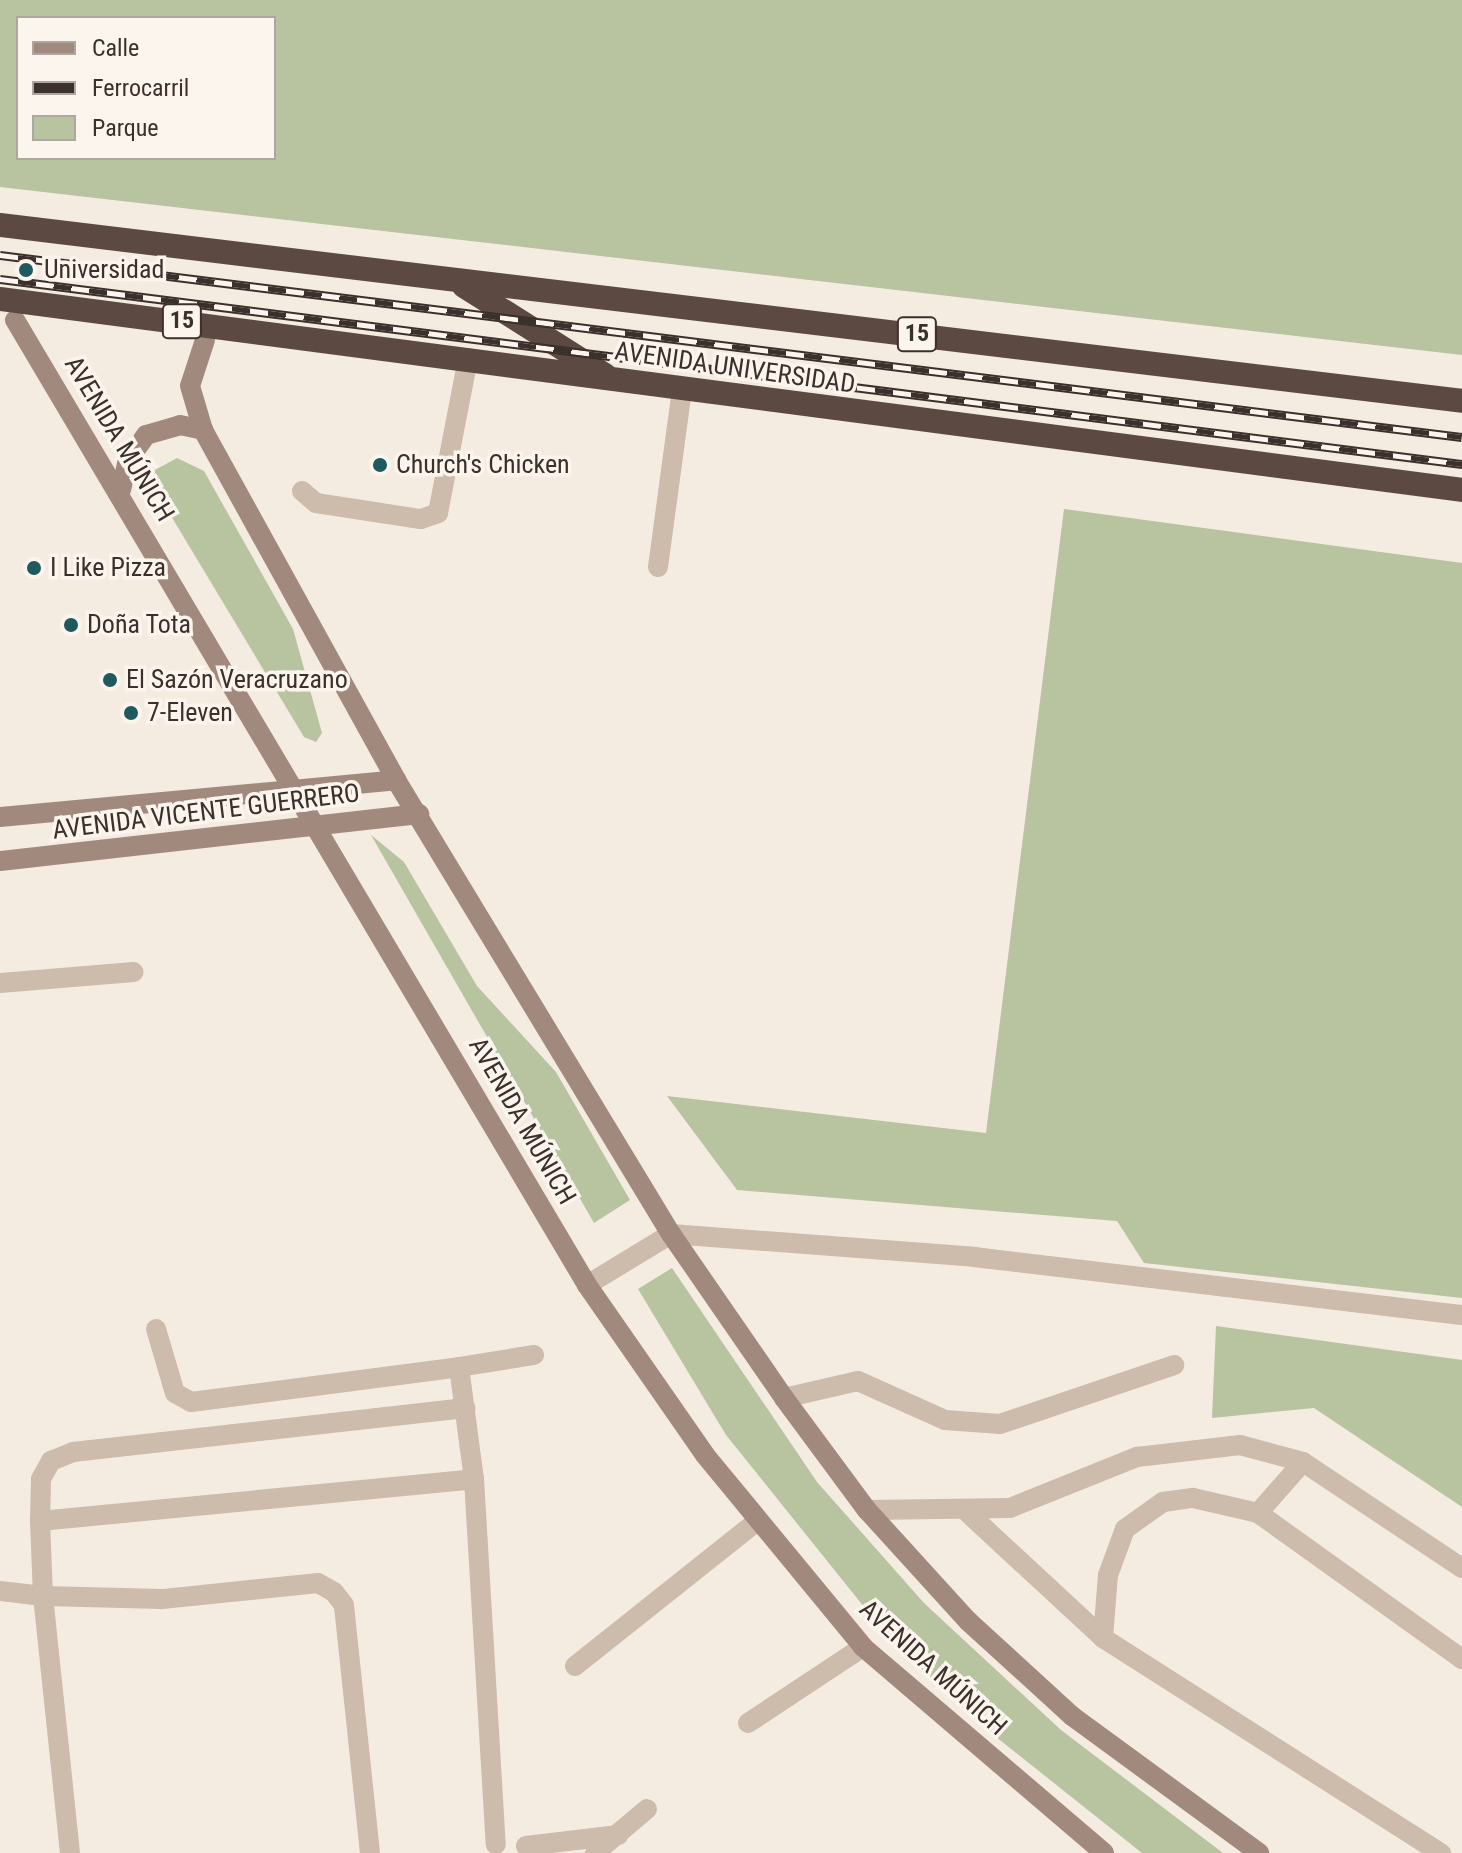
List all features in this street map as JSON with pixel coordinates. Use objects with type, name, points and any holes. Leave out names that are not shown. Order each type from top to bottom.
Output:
[{"type":"highway","name":"AVENIDA UNIVERSIDAD","points":[[0,225],[1462,401]]},
{"type":"highway","points":[[459,282],[613,380]]},
{"type":"highway","name":"AVENIDA UNIVERSIDAD","points":[[0,299],[1462,490]]},
{"type":"main road","name":"AVENIDA MÚNICH","points":[[15,320],[121,490],[587,1285],[757,1521],[863,1647],[1104,1853]]},
{"type":"main road","points":[[205,340],[190,386],[203,430],[396,780],[671,1234],[784,1398],[867,1510],[968,1621],[1072,1716],[1259,1853]]},
{"type":"main road","points":[[121,490],[128,460],[146,435],[180,425],[203,430]]},
{"type":"main road","name":"AVENIDA VICENTE GUERRERO","points":[[0,817],[396,780]]},
{"type":"main road","name":"AVENIDA VICENTE GUERRERO","points":[[0,861],[419,814]]},
{"type":"lane","points":[[302,491],[316,503],[421,519],[438,513],[468,358]]},
{"type":"lane","points":[[658,567],[682,390]]},
{"type":"lane","points":[[0,983],[134,972]]},
{"type":"lane","points":[[587,1285],[671,1234],[974,1257],[1462,1315]]},
{"type":"lane","points":[[156,1329],[175,1393],[191,1402],[534,1355]]},
{"type":"lane","points":[[784,1398],[858,1381],[945,1420],[1000,1424],[1174,1365]]},
{"type":"lane","points":[[459,1367],[474,1479],[490,1849],[530,1850],[618,1835]]},
{"type":"lane","points":[[70,1853],[43,1596],[41,1479],[51,1461],[73,1452],[466,1408]]},
{"type":"lane","points":[[867,1510],[968,1513],[1053,1497],[1171,1448],[1240,1445],[1303,1462],[1462,1568]]},
{"type":"lane","points":[[1258,1513],[1303,1462]]},
{"type":"lane","points":[[40,1521],[474,1479]]},
{"type":"lane","points":[[1103,1638],[1113,1550],[1144,1510],[1193,1498],[1258,1513],[1462,1659]]},
{"type":"lane","points":[[968,1513],[1103,1638],[1441,1853]]},
{"type":"lane","points":[[575,1666],[757,1521]]},
{"type":"lane","points":[[0,1591],[43,1596],[162,1599],[318,1583],[334,1592],[344,1605],[370,1853]]},
{"type":"lane","points":[[748,1723],[863,1647]]},
{"type":"lane","points":[[595,1853],[647,1809]]},
{"type":"green space","points":[[0,0],[1462,0],[1462,355],[0,187]]},
{"type":"green space","points":[[177,458],[204,471],[293,629],[322,733],[316,742],[304,737],[153,486],[155,470]]},
{"type":"green space","points":[[1064,509],[1462,563],[1462,1298],[1144,1263],[1117,1221],[737,1190],[667,1096],[986,1133]]},
{"type":"green space","points":[[371,835],[404,862],[477,986],[556,1072],[630,1200],[594,1223]]},
{"type":"green space","points":[[672,1268],[817,1482],[924,1603],[1061,1730],[1223,1853],[1142,1853],[981,1725],[889,1638],[726,1435],[638,1289]]},
{"type":"green space","points":[[1216,1326],[1462,1360],[1462,1507],[1314,1408],[1212,1418]]},
{"type":"railway","points":[[0,255],[1462,437]]},
{"type":"railway","points":[[0,279],[1462,464]]},
{"type":"place","name":"Universidad","points":[[26,270]]},
{"type":"place","name":"Church's Chicken","points":[[380,465]]},
{"type":"place","name":"I Like Pizza","points":[[34,568]]},
{"type":"place","name":"Doña Tota","points":[[71,625]]},
{"type":"place","name":"El Sazón Veracruzano","points":[[110,680]]},
{"type":"place","name":"7-Eleven","points":[[131,713]]}]
